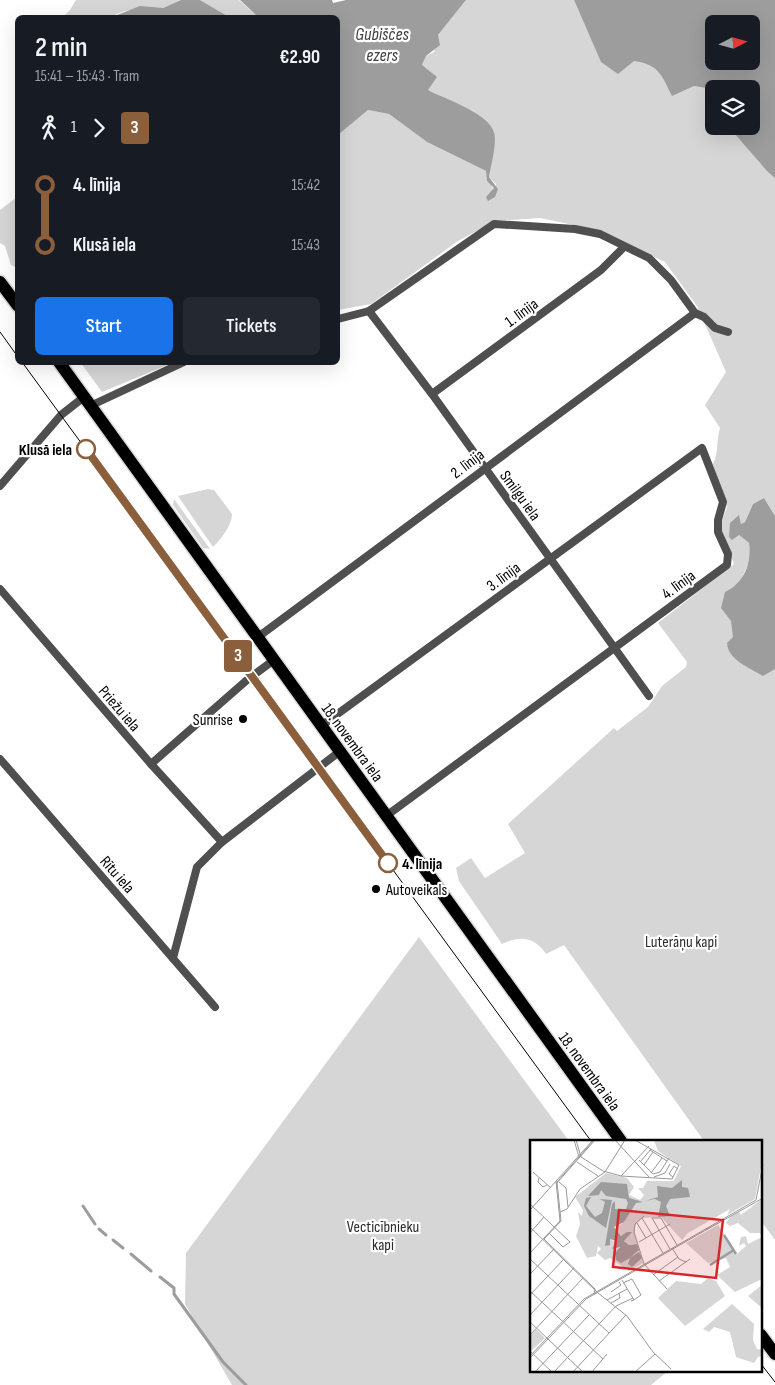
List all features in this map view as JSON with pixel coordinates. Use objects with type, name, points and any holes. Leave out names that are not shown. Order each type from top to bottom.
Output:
[{"type":"main road","points":[[0,282],[15,302]]},
{"type":"main road","name":"18. novembra iela","points":[[61,365],[620,1140]]},
{"type":"main road","points":[[762,1336],[775,1354]]},
{"type":"street","points":[[340,318],[370,311],[494,224],[575,229],[600,234],[649,258],[671,280],[694,313],[704,317],[715,328],[728,332]]},
{"type":"street","name":"1. līnija","points":[[432,394],[601,270],[624,247]]},
{"type":"street","name":"Smilgu iela","points":[[370,311],[432,394],[648,696]]},
{"type":"street","name":"2. līnija","points":[[258,637],[484,467],[694,313]]},
{"type":"street","points":[[0,486],[56,420],[87,401],[177,365]]},
{"type":"street","name":"3. līnija","points":[[321,726],[702,448],[723,502],[718,520],[718,532],[728,554],[727,565],[721,570]]},
{"type":"street","name":"4. līnija","points":[[386,816],[721,570]]},
{"type":"street","name":"Priežu iela","points":[[0,589],[151,764],[222,842]]},
{"type":"street","points":[[151,764],[247,680],[274,660]]},
{"type":"street","points":[[172,958],[196,867],[222,842],[339,752]]},
{"type":"street","name":"Rītu iela","points":[[0,759],[214,1007]]},
{"type":"green space","points":[[76,0],[181,0],[162,8],[136,9],[116,15],[65,15]]},
{"type":"green space","points":[[200,0],[239,0],[256,15],[226,15]]},
{"type":"green space","name":"Luterāņu kapi","points":[[466,0],[574,0],[601,61],[634,61],[694,25],[705,22],[705,70],[760,70],[760,15],[726,15],[775,0],[775,516],[764,498],[753,504],[745,522],[741,524],[739,516],[739,535],[749,543],[751,558],[738,586],[775,645],[775,1240],[762,1222],[762,1140],[703,1140],[564,945],[546,954],[537,944],[527,939],[515,939],[502,944],[459,881],[456,868],[471,858],[485,878],[525,853],[508,824],[614,728],[617,731],[648,707],[662,686],[686,667],[687,662],[658,623],[734,564],[722,532],[722,521],[727,507],[713,464],[720,428],[705,405],[726,372],[697,306],[665,262],[598,230],[540,218],[495,221],[458,241],[371,304],[340,310],[340,133],[368,110],[389,114],[427,142],[486,171],[495,197],[496,184],[489,177],[495,137],[473,111],[427,90],[422,65],[426,56],[434,52],[438,35]]},
{"type":"green space","points":[[15,199],[15,267],[11,265],[5,246],[0,243],[0,210]]},
{"type":"green space","points":[[82,365],[167,365],[102,392]]},
{"type":"green space","points":[[208,489],[214,490],[232,514],[232,518],[223,536],[213,547],[178,496]]},
{"type":"green space","points":[[174,499],[210,549],[203,548],[173,505]]},
{"type":"green space","name":"Vecticībnieku kapi","points":[[419,937],[568,1140],[530,1140],[530,1372],[667,1372],[651,1385],[232,1385],[185,1304],[186,1253]]},
{"type":"water","points":[[181,0],[200,0],[226,15],[117,15],[140,6],[163,8]]},
{"type":"water","name":"Gubiščes ezers","points":[[240,0],[332,0],[333,3],[346,0],[466,0],[438,35],[440,45],[426,56],[422,65],[437,77],[428,90],[479,115],[493,129],[495,143],[489,177],[498,189],[495,197],[488,201],[486,197],[494,188],[487,181],[486,171],[427,142],[389,114],[368,110],[340,133],[340,15],[256,15]]},
{"type":"water","points":[[574,0],[775,0],[775,178],[736,135],[760,135],[760,80],[705,80],[705,88],[694,86],[672,96],[659,72],[649,65],[634,61],[618,74],[601,62]]},
{"type":"water","points":[[764,498],[775,516],[775,669],[763,676],[735,659],[731,654],[727,643],[733,637],[731,621],[721,608],[725,592],[742,578],[745,572],[750,550],[749,543],[739,535],[732,540],[729,537],[730,523],[739,515],[741,524],[745,522],[753,504]]},
{"type":"waterway","points":[[83,1206],[95,1224]]},
{"type":"waterway","points":[[99,1229],[106,1235]]},
{"type":"waterway","points":[[113,1240],[123,1248]]},
{"type":"waterway","points":[[131,1254],[151,1271]]},
{"type":"waterway","points":[[160,1277],[174,1288],[174,1294],[223,1362],[246,1385]]},
{"type":"tram line","points":[[0,332],[15,353]]},
{"type":"tram line","points":[[24,365],[590,1140]]},
{"type":"tram line","name":"3","points":[[86,449],[388,863]]},
{"type":"tram line","points":[[762,1365],[775,1382]]},
{"type":"place","name":"Klusā iela","points":[[86,449]]},
{"type":"place","name":"Sunrise","points":[[243,719]]},
{"type":"place","name":"4. līnija","points":[[388,863]]},
{"type":"place","name":"Autoveikals","points":[[376,889]]}]
